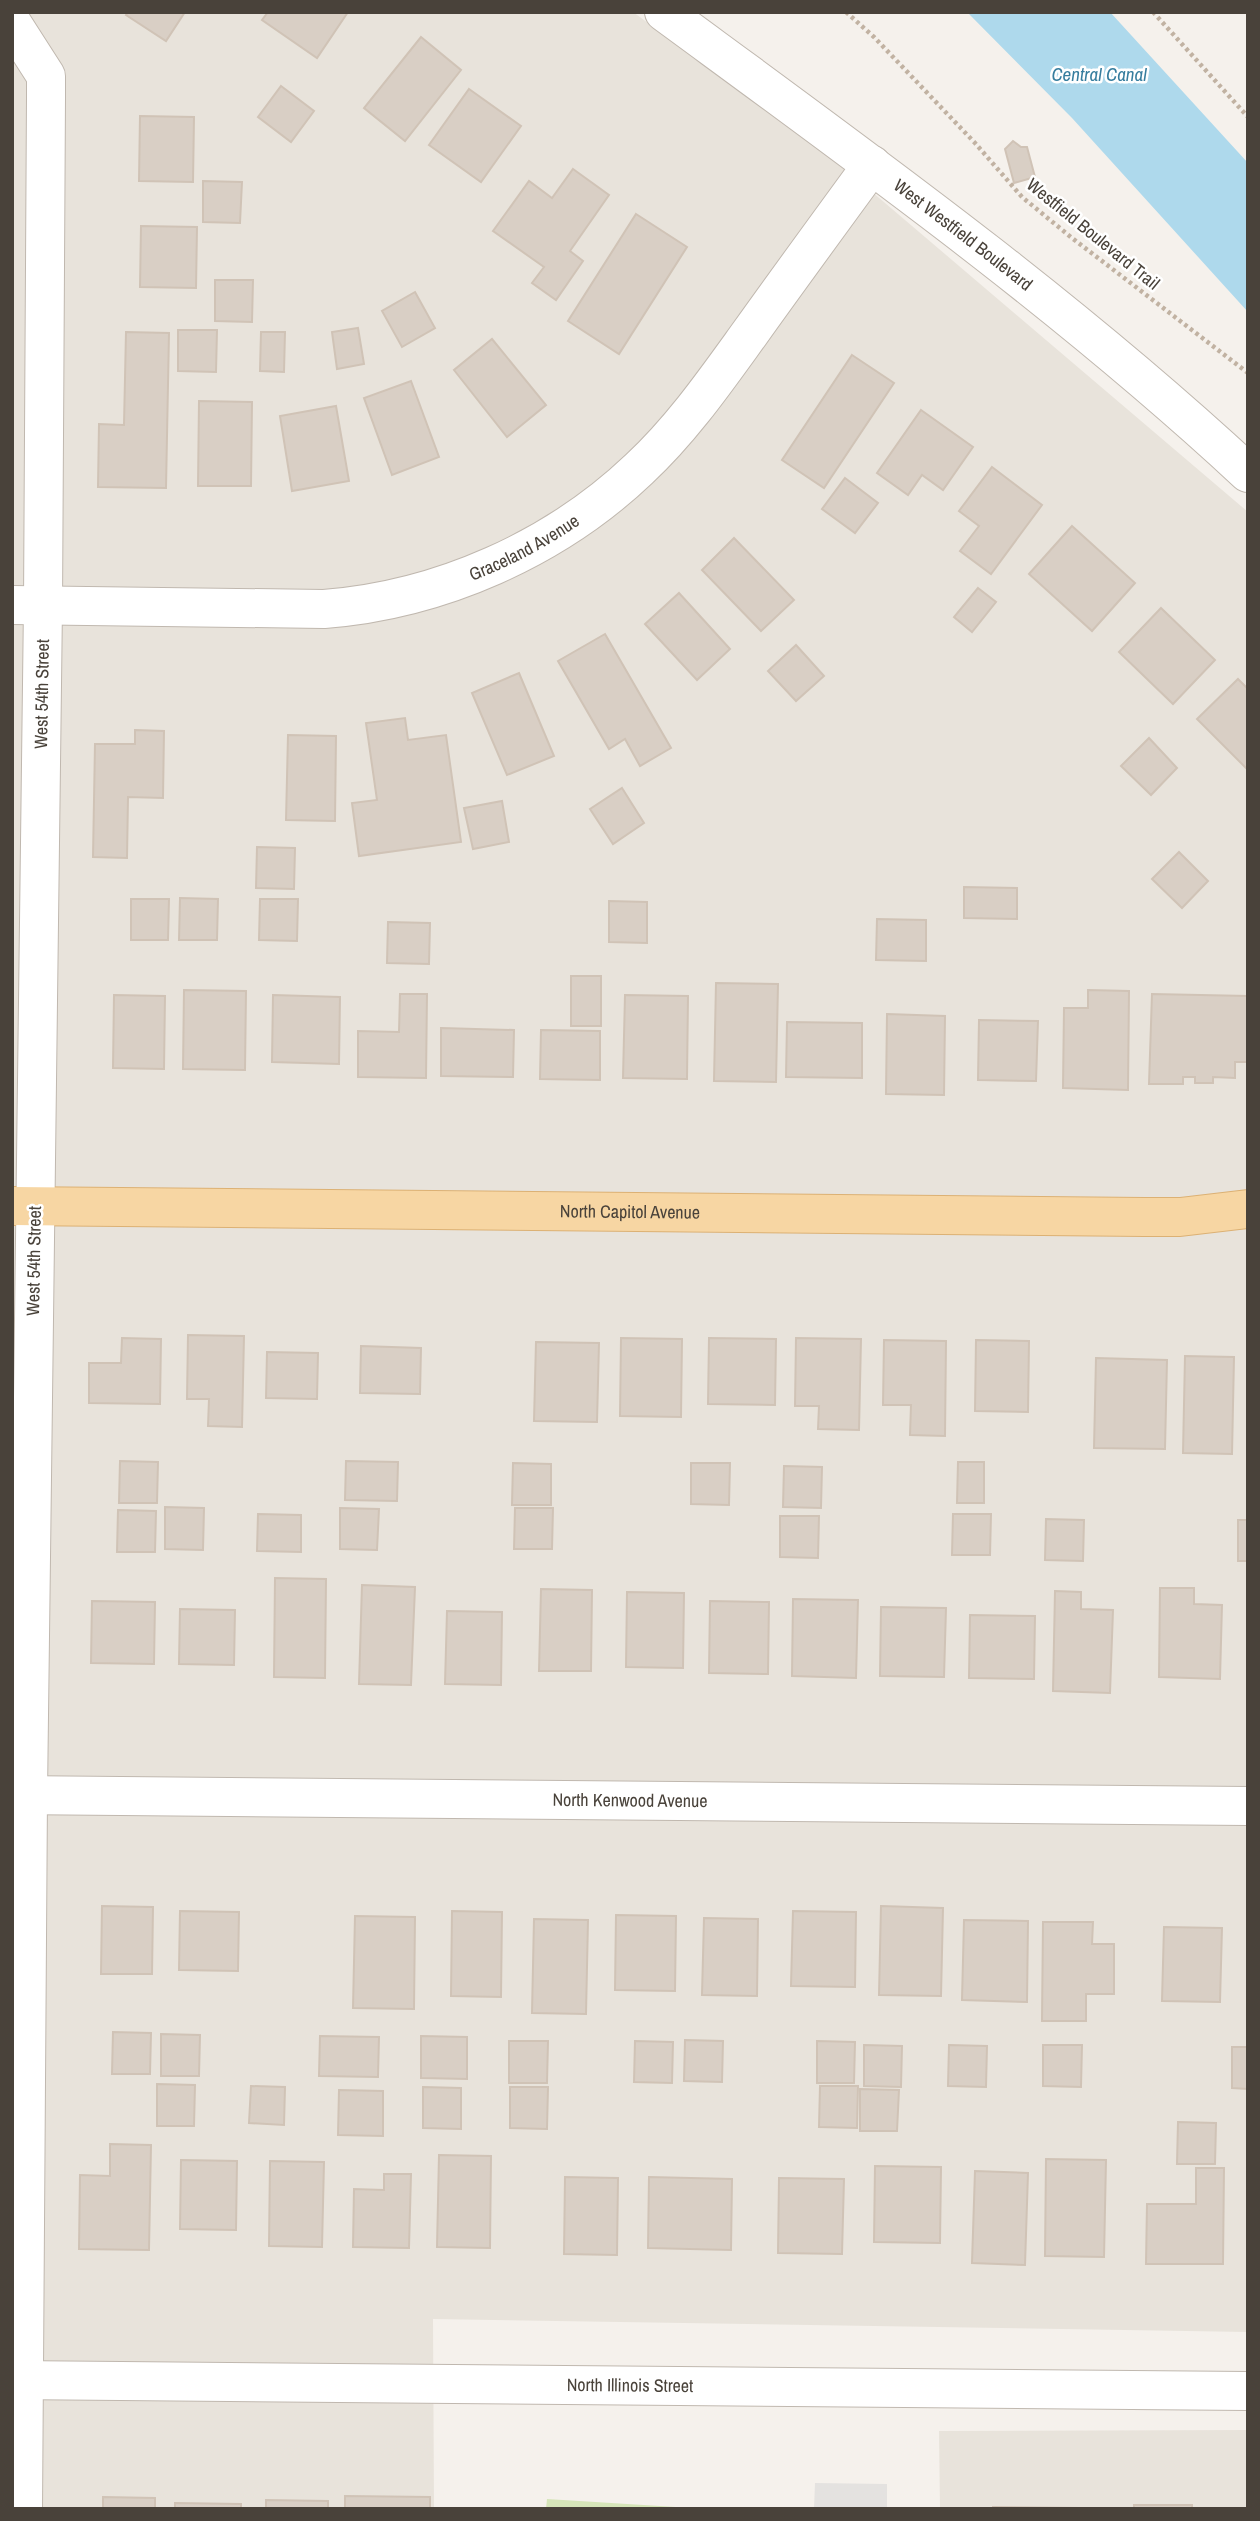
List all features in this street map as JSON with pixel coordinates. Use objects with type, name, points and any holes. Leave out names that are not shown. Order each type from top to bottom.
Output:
[{"type":"main road","name":"North Capitol Avenue","points":[[23,1206],[1145,1217],[1180,1217],[1248,1209]]},
{"type":"street","name":"West Westfield Boulevard","points":[[664,12],[985,251],[1080,328],[1248,473]]},
{"type":"street","name":"West 54th Street","points":[[12,23],[46,76],[27,605],[18,2380],[23,2509]]},
{"type":"street","name":"Graceland Avenue","points":[[27,605],[324,609],[351,607],[443,585],[530,548],[557,533],[612,493],[639,470],[687,418],[872,165]]},
{"type":"street","name":"North Kenwood Avenue","points":[[20,1795],[1248,1806]]},
{"type":"street","name":"North Illinois Street","points":[[18,2380],[1248,2391]]},
{"type":"path","name":"Westfield Boulevard Trail","points":[[846,12],[883,46],[1022,197],[1248,373]]},
{"type":"path","points":[[1153,12],[1248,117]]},
{"type":"shaded area","points":[[12,12],[633,12],[831,157],[1248,512],[1248,2332],[433,2319],[434,2509],[12,2509]]},
{"type":"shaded area","points":[[1248,2430],[1248,2509],[940,2509],[939,2431]]},
{"type":"shaded area","points":[[815,2483],[887,2484],[887,2509],[814,2509]]},
{"type":"green space","points":[[547,2499],[708,2509],[546,2509]]},
{"type":"water","name":"Central Canal","points":[[967,12],[1110,12],[1248,163],[1248,312],[1072,118]]},
{"type":"building","points":[[128,12],[185,12],[166,41],[126,15]]},
{"type":"building","points":[[268,12],[348,12],[317,58],[262,20]]},
{"type":"building","points":[[421,37],[461,70],[405,141],[364,108]]},
{"type":"building","points":[[281,86],[314,111],[291,142],[258,117]]},
{"type":"building","points":[[469,89],[521,126],[481,182],[429,145]]},
{"type":"building","points":[[140,116],[194,117],[193,182],[139,181]]},
{"type":"building","points":[[1013,141],[1021,147],[1027,147],[1035,177],[1014,183],[1005,149]]},
{"type":"building","points":[[573,169],[609,195],[570,251],[583,261],[556,300],[532,283],[544,267],[493,231],[529,181],[552,198]]},
{"type":"building","points":[[203,181],[242,182],[240,223],[203,222]]},
{"type":"building","points":[[636,214],[687,247],[619,354],[568,321]]},
{"type":"building","points":[[141,226],[197,227],[196,288],[140,287]]},
{"type":"building","points":[[215,280],[253,280],[252,322],[215,321]]},
{"type":"building","points":[[415,292],[435,328],[402,347],[382,311]]},
{"type":"building","points":[[358,328],[364,364],[337,369],[332,332]]},
{"type":"building","points":[[178,330],[217,330],[216,372],[178,371]]},
{"type":"building","points":[[126,332],[169,333],[166,488],[98,487],[99,424],[124,425]]},
{"type":"building","points":[[261,332],[285,332],[284,372],[260,371]]},
{"type":"building","points":[[492,339],[546,405],[507,437],[454,370]]},
{"type":"building","points":[[852,355],[894,383],[824,488],[782,460]]},
{"type":"building","points":[[411,381],[439,457],[392,475],[364,398]]},
{"type":"building","points":[[199,401],[252,402],[251,486],[198,486]]},
{"type":"building","points":[[336,406],[349,481],[292,491],[280,416]]},
{"type":"building","points":[[921,410],[973,447],[943,490],[922,475],[908,495],[877,473]]},
{"type":"building","points":[[992,467],[1042,505],[991,574],[960,551],[979,526],[959,511]]},
{"type":"building","points":[[845,478],[878,503],[855,533],[822,509]]},
{"type":"building","points":[[1072,526],[1135,583],[1092,631],[1029,574]]},
{"type":"building","points":[[734,538],[794,600],[761,631],[702,570]]},
{"type":"building","points":[[978,588],[996,602],[972,632],[954,617]]},
{"type":"building","points":[[679,593],[730,649],[697,680],[645,624]]},
{"type":"building","points":[[1161,608],[1215,660],[1173,704],[1119,652]]},
{"type":"building","points":[[605,634],[671,748],[640,766],[625,739],[609,749],[558,661]]},
{"type":"building","points":[[796,645],[824,676],[796,701],[768,671]]},
{"type":"building","points":[[519,673],[554,756],[507,775],[472,693]]},
{"type":"building","points":[[1238,679],[1248,689],[1248,770],[1197,719]]},
{"type":"building","points":[[405,718],[408,740],[446,735],[461,842],[359,856],[352,803],[377,800],[366,723]]},
{"type":"building","points":[[135,730],[164,731],[163,798],[128,797],[127,858],[93,857],[95,744],[135,744]]},
{"type":"building","points":[[288,735],[336,736],[335,821],[286,820]]},
{"type":"building","points":[[1149,738],[1177,768],[1151,795],[1121,766]]},
{"type":"building","points":[[622,788],[644,823],[613,844],[590,809]]},
{"type":"building","points":[[502,801],[509,842],[473,849],[464,808]]},
{"type":"building","points":[[257,847],[295,848],[294,889],[256,888]]},
{"type":"building","points":[[1179,852],[1208,881],[1182,908],[1152,879]]},
{"type":"building","points":[[964,887],[1017,888],[1017,919],[964,918]]},
{"type":"building","points":[[180,898],[218,899],[217,940],[179,940]]},
{"type":"building","points":[[131,899],[169,899],[168,940],[131,940]]},
{"type":"building","points":[[260,899],[298,899],[297,941],[259,940]]},
{"type":"building","points":[[609,901],[647,902],[647,943],[609,942]]},
{"type":"building","points":[[877,919],[926,920],[926,961],[876,960]]},
{"type":"building","points":[[388,922],[430,923],[429,964],[387,963]]},
{"type":"building","points":[[571,976],[601,976],[601,1026],[571,1026]]},
{"type":"building","points":[[716,983],[778,984],[776,1082],[714,1081]]},
{"type":"building","points":[[184,990],[246,991],[245,1070],[183,1069]]},
{"type":"building","points":[[1088,990],[1129,991],[1128,1090],[1063,1088],[1064,1008],[1088,1008]]},
{"type":"building","points":[[400,994],[427,994],[426,1078],[358,1077],[358,1031],[399,1032]]},
{"type":"building","points":[[1152,994],[1248,996],[1248,1062],[1235,1062],[1235,1078],[1213,1077],[1213,1083],[1195,1083],[1195,1077],[1183,1077],[1183,1084],[1149,1084]]},
{"type":"building","points":[[114,995],[165,996],[164,1069],[113,1068]]},
{"type":"building","points":[[273,995],[340,997],[339,1064],[272,1062]]},
{"type":"building","points":[[625,995],[688,996],[687,1079],[623,1078]]},
{"type":"building","points":[[887,1014],[945,1016],[944,1095],[886,1094]]},
{"type":"building","points":[[979,1020],[1038,1021],[1036,1081],[978,1080]]},
{"type":"building","points":[[787,1022],[862,1023],[862,1078],[786,1077]]},
{"type":"building","points":[[441,1028],[514,1030],[513,1077],[441,1076]]},
{"type":"building","points":[[541,1030],[600,1031],[600,1080],[540,1079]]},
{"type":"building","points":[[188,1335],[244,1336],[242,1427],[208,1426],[209,1399],[187,1399]]},
{"type":"building","points":[[122,1338],[161,1339],[160,1404],[89,1403],[89,1363],[121,1363]]},
{"type":"building","points":[[621,1338],[682,1339],[681,1417],[620,1416]]},
{"type":"building","points":[[709,1338],[776,1339],[775,1405],[708,1404]]},
{"type":"building","points":[[796,1338],[861,1339],[859,1430],[818,1429],[819,1406],[795,1406]]},
{"type":"building","points":[[884,1340],[946,1341],[945,1436],[910,1435],[911,1405],[883,1405]]},
{"type":"building","points":[[976,1340],[1029,1341],[1028,1412],[975,1411]]},
{"type":"building","points":[[536,1342],[599,1343],[597,1422],[534,1421]]},
{"type":"building","points":[[361,1346],[421,1348],[420,1394],[360,1393]]},
{"type":"building","points":[[267,1352],[318,1353],[317,1399],[266,1398]]},
{"type":"building","points":[[1185,1356],[1234,1357],[1232,1454],[1183,1453]]},
{"type":"building","points":[[1096,1358],[1167,1360],[1165,1449],[1094,1448]]},
{"type":"building","points":[[120,1461],[158,1462],[157,1503],[119,1503]]},
{"type":"building","points":[[346,1461],[398,1462],[397,1501],[345,1500]]},
{"type":"building","points":[[958,1462],[984,1462],[984,1503],[957,1503]]},
{"type":"building","points":[[513,1463],[551,1464],[551,1505],[512,1505]]},
{"type":"building","points":[[691,1463],[730,1463],[729,1505],[691,1504]]},
{"type":"building","points":[[784,1466],[822,1467],[821,1508],[783,1507]]},
{"type":"building","points":[[165,1507],[204,1508],[203,1550],[165,1549]]},
{"type":"building","points":[[340,1508],[379,1509],[377,1550],[340,1549]]},
{"type":"building","points":[[515,1508],[553,1508],[552,1549],[514,1549]]},
{"type":"building","points":[[118,1510],[156,1511],[155,1552],[117,1552]]},
{"type":"building","points":[[258,1514],[301,1515],[301,1552],[257,1551]]},
{"type":"building","points":[[953,1514],[991,1514],[990,1555],[952,1555]]},
{"type":"building","points":[[780,1516],[819,1516],[818,1558],[780,1557]]},
{"type":"building","points":[[1046,1519],[1084,1520],[1083,1561],[1045,1560]]},
{"type":"building","points":[[1238,1520],[1248,1520],[1248,1561],[1238,1561]]},
{"type":"building","points":[[275,1578],[326,1579],[325,1678],[274,1677]]},
{"type":"building","points":[[362,1585],[415,1587],[411,1685],[359,1684]]},
{"type":"building","points":[[1160,1588],[1194,1588],[1194,1604],[1222,1605],[1220,1679],[1159,1677]]},
{"type":"building","points":[[541,1589],[592,1590],[591,1671],[539,1671]]},
{"type":"building","points":[[1055,1591],[1081,1592],[1081,1609],[1113,1610],[1110,1693],[1053,1691]]},
{"type":"building","points":[[627,1592],[684,1593],[683,1668],[626,1667]]},
{"type":"building","points":[[793,1599],[858,1600],[856,1678],[792,1676]]},
{"type":"building","points":[[92,1601],[155,1602],[154,1664],[91,1663]]},
{"type":"building","points":[[710,1601],[769,1602],[768,1674],[709,1673]]},
{"type":"building","points":[[881,1607],[946,1608],[944,1677],[880,1676]]},
{"type":"building","points":[[180,1609],[235,1610],[234,1665],[179,1664]]},
{"type":"building","points":[[447,1611],[502,1612],[501,1685],[445,1684]]},
{"type":"building","points":[[970,1615],[1035,1616],[1034,1679],[969,1678]]},
{"type":"building","points":[[102,1906],[153,1907],[152,1974],[101,1974]]},
{"type":"building","points":[[881,1906],[943,1908],[941,1996],[879,1995]]},
{"type":"building","points":[[180,1911],[239,1912],[238,1971],[179,1970]]},
{"type":"building","points":[[452,1911],[502,1912],[501,1997],[451,1996]]},
{"type":"building","points":[[793,1911],[856,1912],[855,1987],[791,1986]]},
{"type":"building","points":[[616,1915],[676,1916],[675,1991],[615,1990]]},
{"type":"building","points":[[355,1916],[415,1917],[414,2009],[353,2008]]},
{"type":"building","points":[[704,1918],[758,1919],[757,1996],[702,1995]]},
{"type":"building","points":[[534,1919],[588,1920],[586,2014],[532,2013]]},
{"type":"building","points":[[964,1920],[1028,1921],[1027,2002],[962,2000]]},
{"type":"building","points":[[1043,1922],[1093,1922],[1092,1944],[1114,1944],[1114,1994],[1086,1994],[1086,2021],[1042,2021]]},
{"type":"building","points":[[1164,1927],[1222,1928],[1220,2002],[1162,2001]]},
{"type":"building","points":[[113,2032],[151,2033],[150,2074],[112,2074]]},
{"type":"building","points":[[161,2034],[200,2035],[199,2076],[161,2076]]},
{"type":"building","points":[[320,2036],[379,2037],[378,2077],[319,2076]]},
{"type":"building","points":[[421,2036],[467,2037],[467,2079],[421,2078]]},
{"type":"building","points":[[685,2040],[723,2041],[722,2082],[684,2081]]},
{"type":"building","points":[[509,2041],[548,2041],[547,2083],[509,2083]]},
{"type":"building","points":[[635,2041],[673,2042],[672,2083],[634,2082]]},
{"type":"building","points":[[817,2041],[855,2042],[854,2083],[817,2083]]},
{"type":"building","points":[[864,2045],[902,2046],[901,2087],[864,2086]]},
{"type":"building","points":[[949,2045],[987,2046],[986,2087],[948,2086]]},
{"type":"building","points":[[1043,2045],[1082,2045],[1081,2087],[1043,2086]]},
{"type":"building","points":[[1232,2047],[1248,2047],[1248,2089],[1232,2088]]},
{"type":"building","points":[[157,2084],[195,2085],[194,2126],[157,2126]]},
{"type":"building","points":[[251,2086],[285,2087],[284,2125],[249,2123]]},
{"type":"building","points":[[820,2086],[858,2086],[857,2128],[819,2127]]},
{"type":"building","points":[[423,2087],[461,2088],[461,2129],[423,2128]]},
{"type":"building","points":[[510,2087],[548,2087],[547,2129],[510,2128]]},
{"type":"building","points":[[860,2089],[899,2090],[897,2131],[860,2131]]},
{"type":"building","points":[[339,2090],[383,2091],[383,2136],[338,2135]]},
{"type":"building","points":[[1178,2122],[1216,2123],[1215,2164],[1177,2164]]},
{"type":"building","points":[[110,2144],[151,2145],[149,2250],[79,2249],[80,2175],[110,2176]]},
{"type":"building","points":[[439,2155],[491,2156],[490,2248],[437,2247]]},
{"type":"building","points":[[1046,2159],[1106,2160],[1104,2257],[1045,2256]]},
{"type":"building","points":[[181,2160],[237,2161],[236,2230],[180,2229]]},
{"type":"building","points":[[270,2161],[324,2162],[322,2247],[269,2246]]},
{"type":"building","points":[[875,2166],[941,2167],[940,2243],[874,2242]]},
{"type":"building","points":[[1196,2168],[1224,2168],[1223,2264],[1146,2264],[1147,2204],[1196,2204]]},
{"type":"building","points":[[975,2171],[1028,2173],[1025,2265],[972,2263]]},
{"type":"building","points":[[384,2174],[411,2174],[409,2248],[353,2247],[354,2189],[384,2190]]},
{"type":"building","points":[[565,2177],[618,2178],[617,2255],[564,2254]]},
{"type":"building","points":[[649,2177],[732,2179],[731,2250],[648,2248]]},
{"type":"building","points":[[779,2178],[844,2179],[842,2254],[778,2253]]},
{"type":"building","points":[[345,2496],[430,2497],[430,2509],[345,2509]]},
{"type":"building","points":[[103,2497],[155,2498],[155,2509],[103,2509]]},
{"type":"building","points":[[266,2500],[328,2501],[328,2509],[266,2509]]},
{"type":"building","points":[[175,2503],[241,2504],[241,2509],[175,2509]]},
{"type":"building","points":[[1134,2505],[1192,2505],[1192,2509],[1134,2509]]},
{"type":"building","points":[[1081,2508],[1081,2509],[993,2509]]}]
